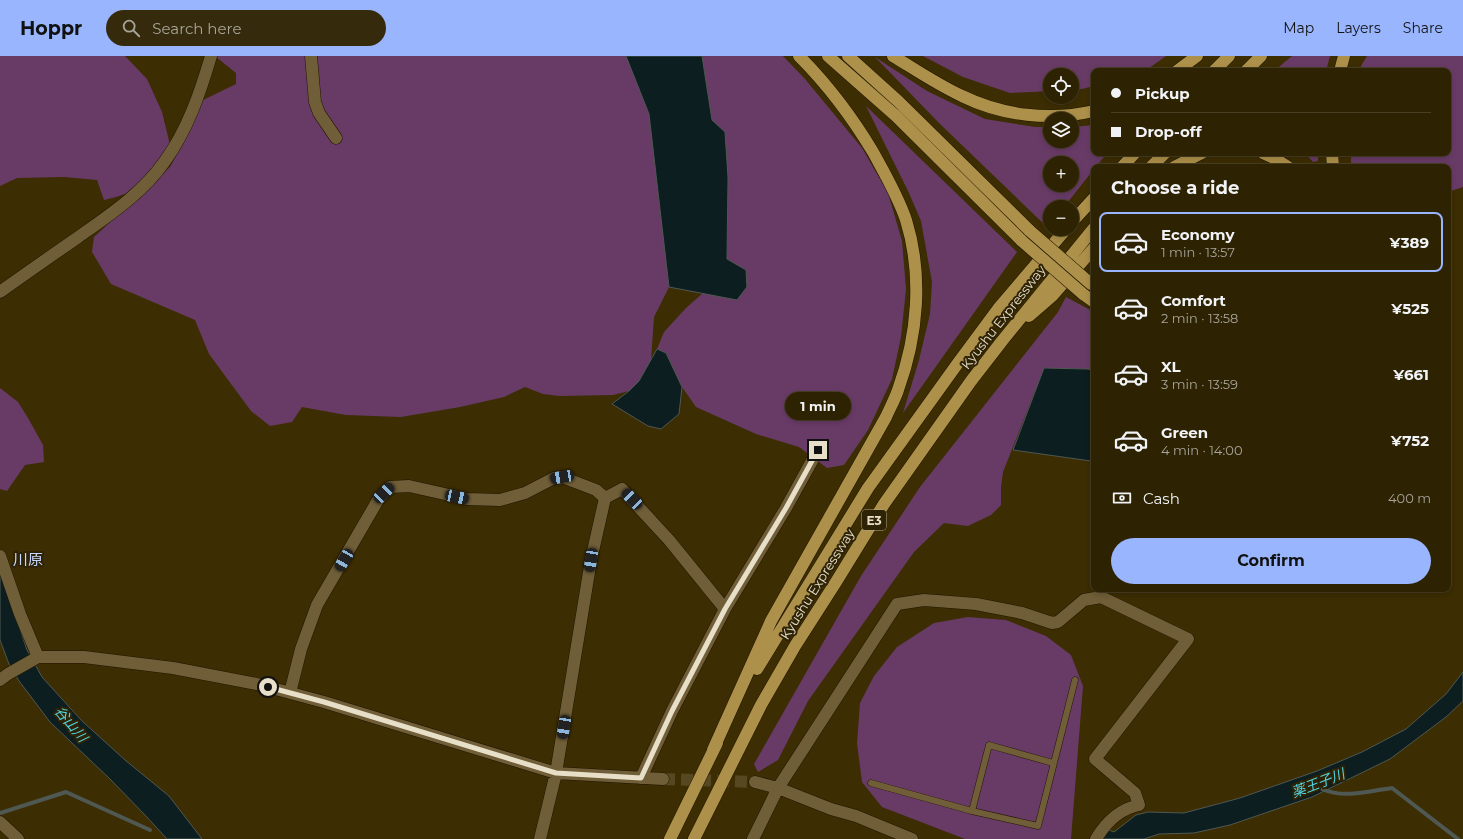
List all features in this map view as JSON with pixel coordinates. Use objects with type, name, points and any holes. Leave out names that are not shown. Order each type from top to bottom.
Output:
[{"type":"highway","points":[[713,750],[771,621],[886,417],[898,390],[908,356],[915,319],[917,295],[915,263],[906,220],[898,200],[861,132],[840,102],[816,73],[799,56]]},
{"type":"highway","points":[[828,56],[896,116],[1022,241],[1091,300]]},
{"type":"highway","points":[[848,56],[899,102],[1030,231],[1091,284]]},
{"type":"highway","points":[[893,56],[924,76],[963,97],[1016,114],[1040,117],[1066,116],[1091,112]]},
{"type":"highway","points":[[1181,68],[1197,56]]},
{"type":"highway","points":[[1217,68],[1229,56]]},
{"type":"highway","points":[[1249,68],[1261,56]]},
{"type":"highway","points":[[1341,68],[1344,56]]},
{"type":"highway","points":[[1125,164],[1132,156]]},
{"type":"highway","points":[[1154,164],[1162,156]]},
{"type":"highway","points":[[1180,164],[1196,156]]},
{"type":"highway","points":[[1269,156],[1283,164]]},
{"type":"highway","points":[[1079,214],[1091,201]]},
{"type":"highway","name":"Kyushu Expressway","points":[[694,839],[762,705],[794,646],[836,582],[884,504],[971,381],[1091,231]]},
{"type":"highway","name":"Kyushu Expressway","points":[[670,839],[713,750],[762,658],[868,488],[998,310],[1060,236]]},
{"type":"highway","points":[[1002,341],[1052,296],[1091,251]]},
{"type":"street","points":[[0,292],[108,216],[146,184],[165,162],[185,128],[201,90],[211,56]]},
{"type":"street","points":[[311,56],[315,102],[319,113],[336,138]]},
{"type":"street","points":[[641,778],[672,711],[725,609],[786,508],[818,450]]},
{"type":"street","points":[[290,693],[301,649],[317,605],[378,500],[390,487],[409,486],[467,499],[500,500],[525,493],[554,478],[562,477],[596,490],[605,498]]},
{"type":"street","points":[[540,839],[556,773],[591,560],[605,498],[622,489],[669,540],[725,609]]},
{"type":"street","points":[[0,556],[20,614],[38,658]]},
{"type":"street","points":[[753,839],[778,788],[897,604],[924,600],[976,604],[1022,613],[1052,623],[1058,622],[1084,600],[1101,597],[1188,639],[1096,759],[1135,793],[1139,805],[1129,807],[1113,817],[1096,839]]},
{"type":"street","points":[[4,677],[38,658],[84,657],[173,668],[257,684],[290,693],[556,773],[663,779]]},
{"type":"street","points":[[755,782],[778,788],[831,809],[856,816],[912,839]]},
{"type":"street","points":[[0,822],[18,839]]},
{"type":"lane","points":[[871,783],[972,811],[1038,826],[1075,680]]},
{"type":"lane","points":[[972,811],[989,745],[1053,763]]},
{"type":"shaded area","points":[[0,56],[125,56],[147,79],[162,112],[170,145],[136,190],[104,200],[97,180],[64,177],[17,178],[0,186]]},
{"type":"shaded area","points":[[215,56],[626,56],[649,114],[669,287],[654,317],[651,360],[639,381],[629,391],[613,395],[559,396],[543,394],[525,387],[504,397],[460,407],[401,417],[346,415],[302,407],[292,422],[270,426],[251,411],[209,354],[195,320],[111,284],[92,252],[94,237],[170,167],[187,136],[195,104],[236,84],[236,73]]},
{"type":"shaded area","points":[[702,56],[783,56],[805,79],[862,148],[888,193],[902,241],[906,289],[901,337],[892,379],[868,430],[844,465],[827,468],[799,447],[756,434],[696,407],[682,387],[666,353],[657,349],[664,332],[686,308],[703,293],[737,300],[746,270],[727,259],[728,177],[712,120]]},
{"type":"shaded area","points":[[923,56],[1166,56],[1149,68],[1091,68],[1091,87],[1079,89],[1079,68],[1043,68],[1043,91],[1010,93],[963,77]]},
{"type":"shaded area","points":[[1292,56],[1330,56],[1327,68],[1278,68]]},
{"type":"shaded area","points":[[1367,56],[1463,56],[1463,187],[1451,191],[1451,164],[1351,164],[1351,156],[1451,156],[1451,68],[1361,68]]},
{"type":"shaded area","points":[[875,57],[927,91],[985,119],[1043,127],[1043,148],[1079,148],[1079,126],[1091,125],[1091,156],[1105,156],[1098,164],[1091,164],[1091,173],[1079,188],[1079,156],[1043,156],[1043,192],[1076,192],[1070,200],[1043,200],[1043,223],[940,124]]},
{"type":"shaded area","points":[[866,106],[1017,252],[903,413],[919,360],[930,314],[932,282],[921,221],[909,193]]},
{"type":"shaded area","points":[[1308,156],[1318,156],[1318,161],[1313,162]]},
{"type":"shaded area","points":[[1066,297],[1091,310],[1091,370],[1044,368],[1003,472],[1001,505],[991,515],[968,526],[944,523],[914,552],[808,701],[778,760],[758,772],[754,764],[861,576],[920,487],[1058,312]]},
{"type":"shaded area","points":[[0,388],[18,402],[43,445],[44,462],[25,465],[7,491],[0,489]]},
{"type":"shaded area","points":[[968,617],[1006,620],[1046,636],[1071,655],[1083,686],[1071,839],[965,839],[882,807],[862,782],[857,743],[860,703],[874,676],[897,647],[934,623]]},
{"type":"water","points":[[626,56],[702,56],[712,120],[725,132],[728,177],[727,259],[746,270],[747,287],[737,300],[669,287],[649,114]]},
{"type":"water","points":[[657,349],[666,353],[682,387],[679,414],[661,429],[648,426],[612,404],[639,381]]},
{"type":"water","points":[[1044,368],[1091,370],[1091,461],[1013,450]]},
{"type":"water","name":"谷山川","points":[[0,570],[27,650],[42,677],[82,721],[125,760],[169,796],[202,839],[167,839],[110,779],[50,722],[19,681],[9,664],[0,640]]},
{"type":"water","name":"薬王子川","points":[[1463,672],[1463,701],[1446,717],[1390,759],[1312,797],[1230,825],[1194,833],[1159,834],[1144,839],[1102,839],[1109,830],[1114,832],[1136,815],[1148,812],[1184,813],[1240,798],[1317,771],[1362,752],[1406,729],[1446,694]]},
{"type":"waterway","name":"薬王子川","points":[[1322,789],[1330,792],[1348,794],[1392,788],[1458,839]]},
{"type":"waterway","points":[[0,813],[66,792],[150,830]]},
{"type":"tunnel","points":[[663,779],[755,782]]},
{"type":"district","name":"川原","points":[[28,559]]},
{"type":"route","points":[[268,687],[324,702],[556,773],[641,778],[672,711],[725,609],[786,508],[818,450]]}]
